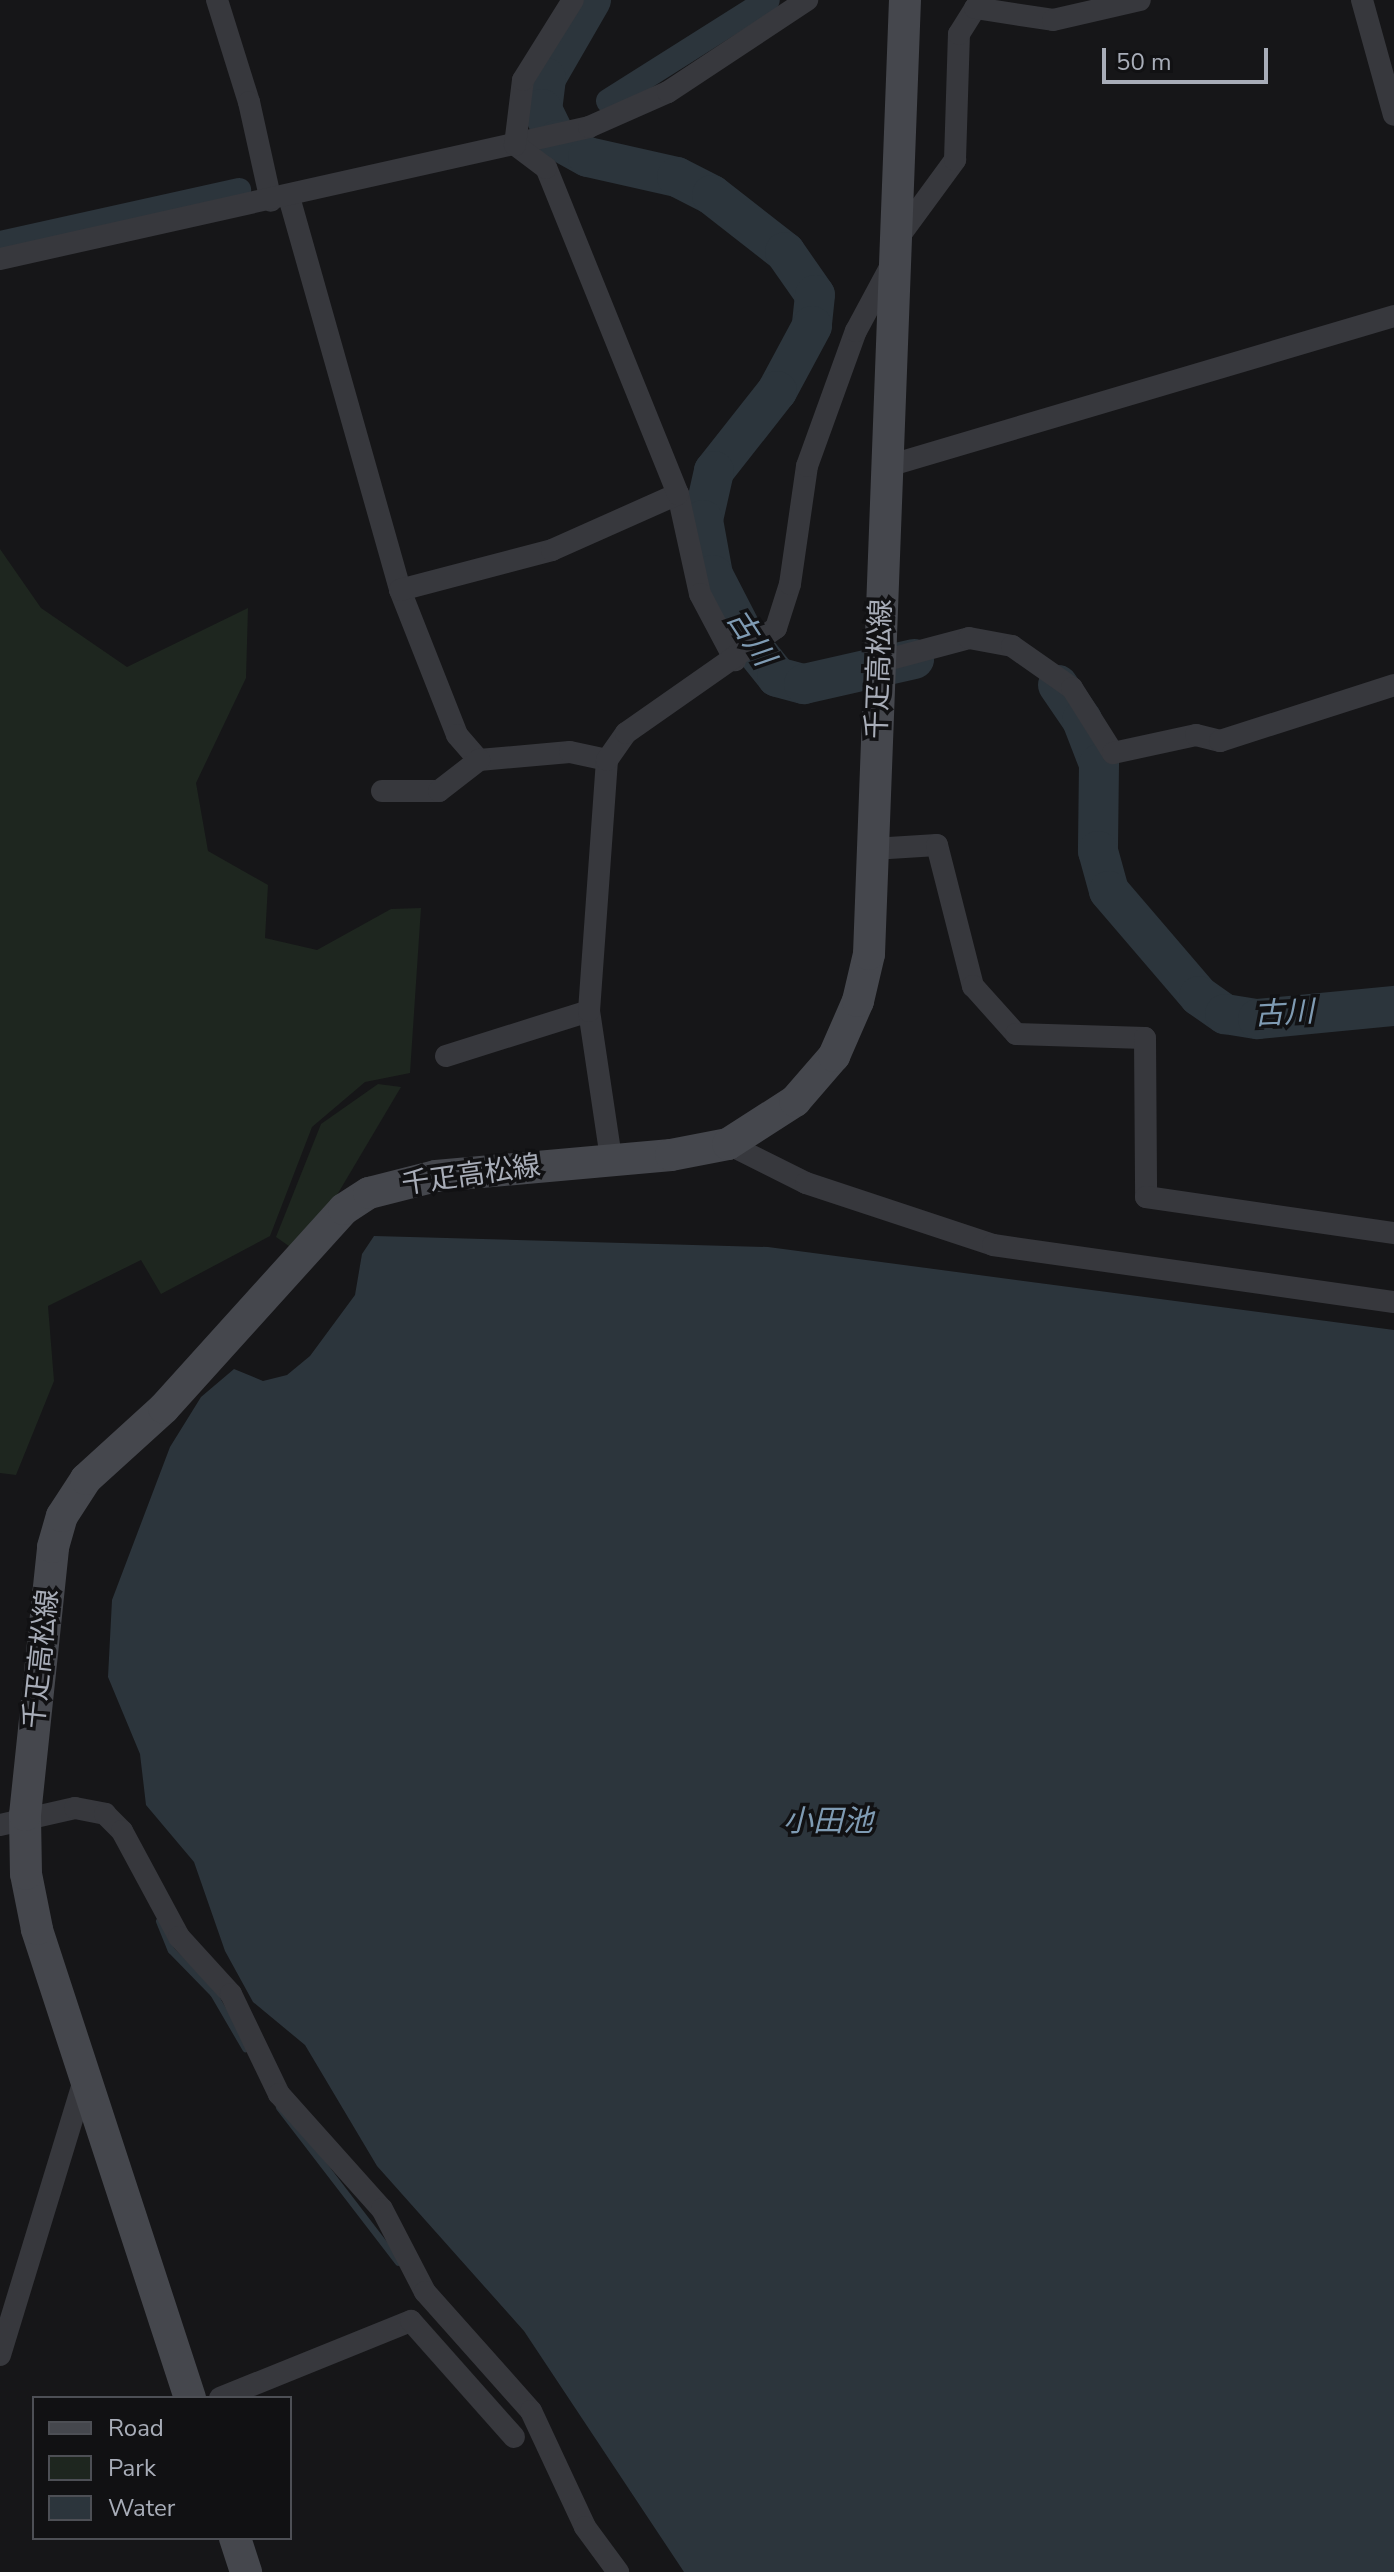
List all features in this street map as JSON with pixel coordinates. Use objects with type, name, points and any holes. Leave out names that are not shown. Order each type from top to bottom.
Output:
[{"type":"main road","name":"千疋高松線","points":[[189,2396],[37,1929],[13,1820],[53,1547],[62,1516],[86,1479],[164,1408],[344,1209],[369,1193],[436,1176],[728,1144],[795,1101],[834,1056],[858,1001],[869,954],[905,0]]},
{"type":"main road","points":[[236,2540],[246,2572]]},
{"type":"street","points":[[217,0],[400,590],[440,703],[479,760]]},
{"type":"street","points":[[573,0],[523,80],[526,143],[546,168],[678,494],[700,594],[739,657]]},
{"type":"street","points":[[0,259],[280,199],[589,127],[668,92],[807,0]]},
{"type":"street","points":[[611,1158],[589,1011],[607,760],[626,733],[763,641],[776,628],[790,584],[807,466],[856,331],[894,252],[955,160],[959,34],[975,8],[1053,20],[1140,0]]},
{"type":"street","points":[[1362,0],[1394,115]]},
{"type":"street","points":[[888,466],[1394,316]]},
{"type":"street","points":[[400,590],[552,550],[678,494]]},
{"type":"street","points":[[878,672],[969,638],[1012,646],[1072,688],[1113,753],[1196,735],[1220,741],[1394,685]]},
{"type":"street","points":[[382,791],[439,791],[479,760],[570,752],[607,760]]},
{"type":"street","points":[[873,849],[937,845],[973,986],[1016,1034],[1145,1038],[1146,1197],[1394,1233]]},
{"type":"street","points":[[446,1056],[589,1011]]},
{"type":"street","points":[[728,1144],[806,1183],[993,1245],[1394,1302]]},
{"type":"street","points":[[13,1820],[75,1808],[105,1814],[140,1853],[179,1937],[231,1994],[279,2094],[382,2209],[425,2292],[531,2411],[549,2437],[585,2527],[618,2572]]},
{"type":"street","points":[[0,2355],[86,2073]]},
{"type":"street","points":[[225,2396],[411,2321],[514,2437]]},
{"type":"green space","points":[[0,549],[41,608],[127,667],[248,608],[246,678],[196,783],[208,851],[268,885],[265,938],[317,950],[391,909],[421,908],[410,1073],[365,1082],[312,1127],[270,1236],[161,1294],[141,1260],[48,1306],[54,1381],[16,1475],[0,1473]]},
{"type":"green space","points":[[378,1084],[401,1087],[321,1222],[296,1251],[276,1237],[321,1124]]},
{"type":"water","name":"小田池","points":[[374,1236],[768,1247],[1394,1330],[1394,2572],[684,2572],[524,2331],[377,2166],[305,2045],[253,2002],[225,1951],[194,1862],[146,1805],[140,1754],[108,1677],[112,1600],[170,1447],[201,1397],[234,1369],[263,1381],[287,1375],[310,1356],[355,1295],[362,1254]]},
{"type":"waterway","name":"古川","points":[[591,0],[546,78],[542,109],[557,140],[588,157],[677,177],[712,195],[785,252],[815,295],[812,326],[777,391],[714,471],[703,520],[713,575],[745,637],[777,677],[804,684],[914,659]]},
{"type":"waterway","points":[[608,101],[768,0]]},
{"type":"waterway","points":[[0,243],[239,190]]},
{"type":"waterway","name":"古川","points":[[1058,685],[1082,720],[1099,764],[1098,851],[1109,891],[1199,996],[1225,1014],[1258,1019],[1394,1006]]},
{"type":"waterway","points":[[159,1921],[171,1950],[213,1993],[245,2048]]},
{"type":"waterway","points":[[279,2107],[398,2262]]}]
